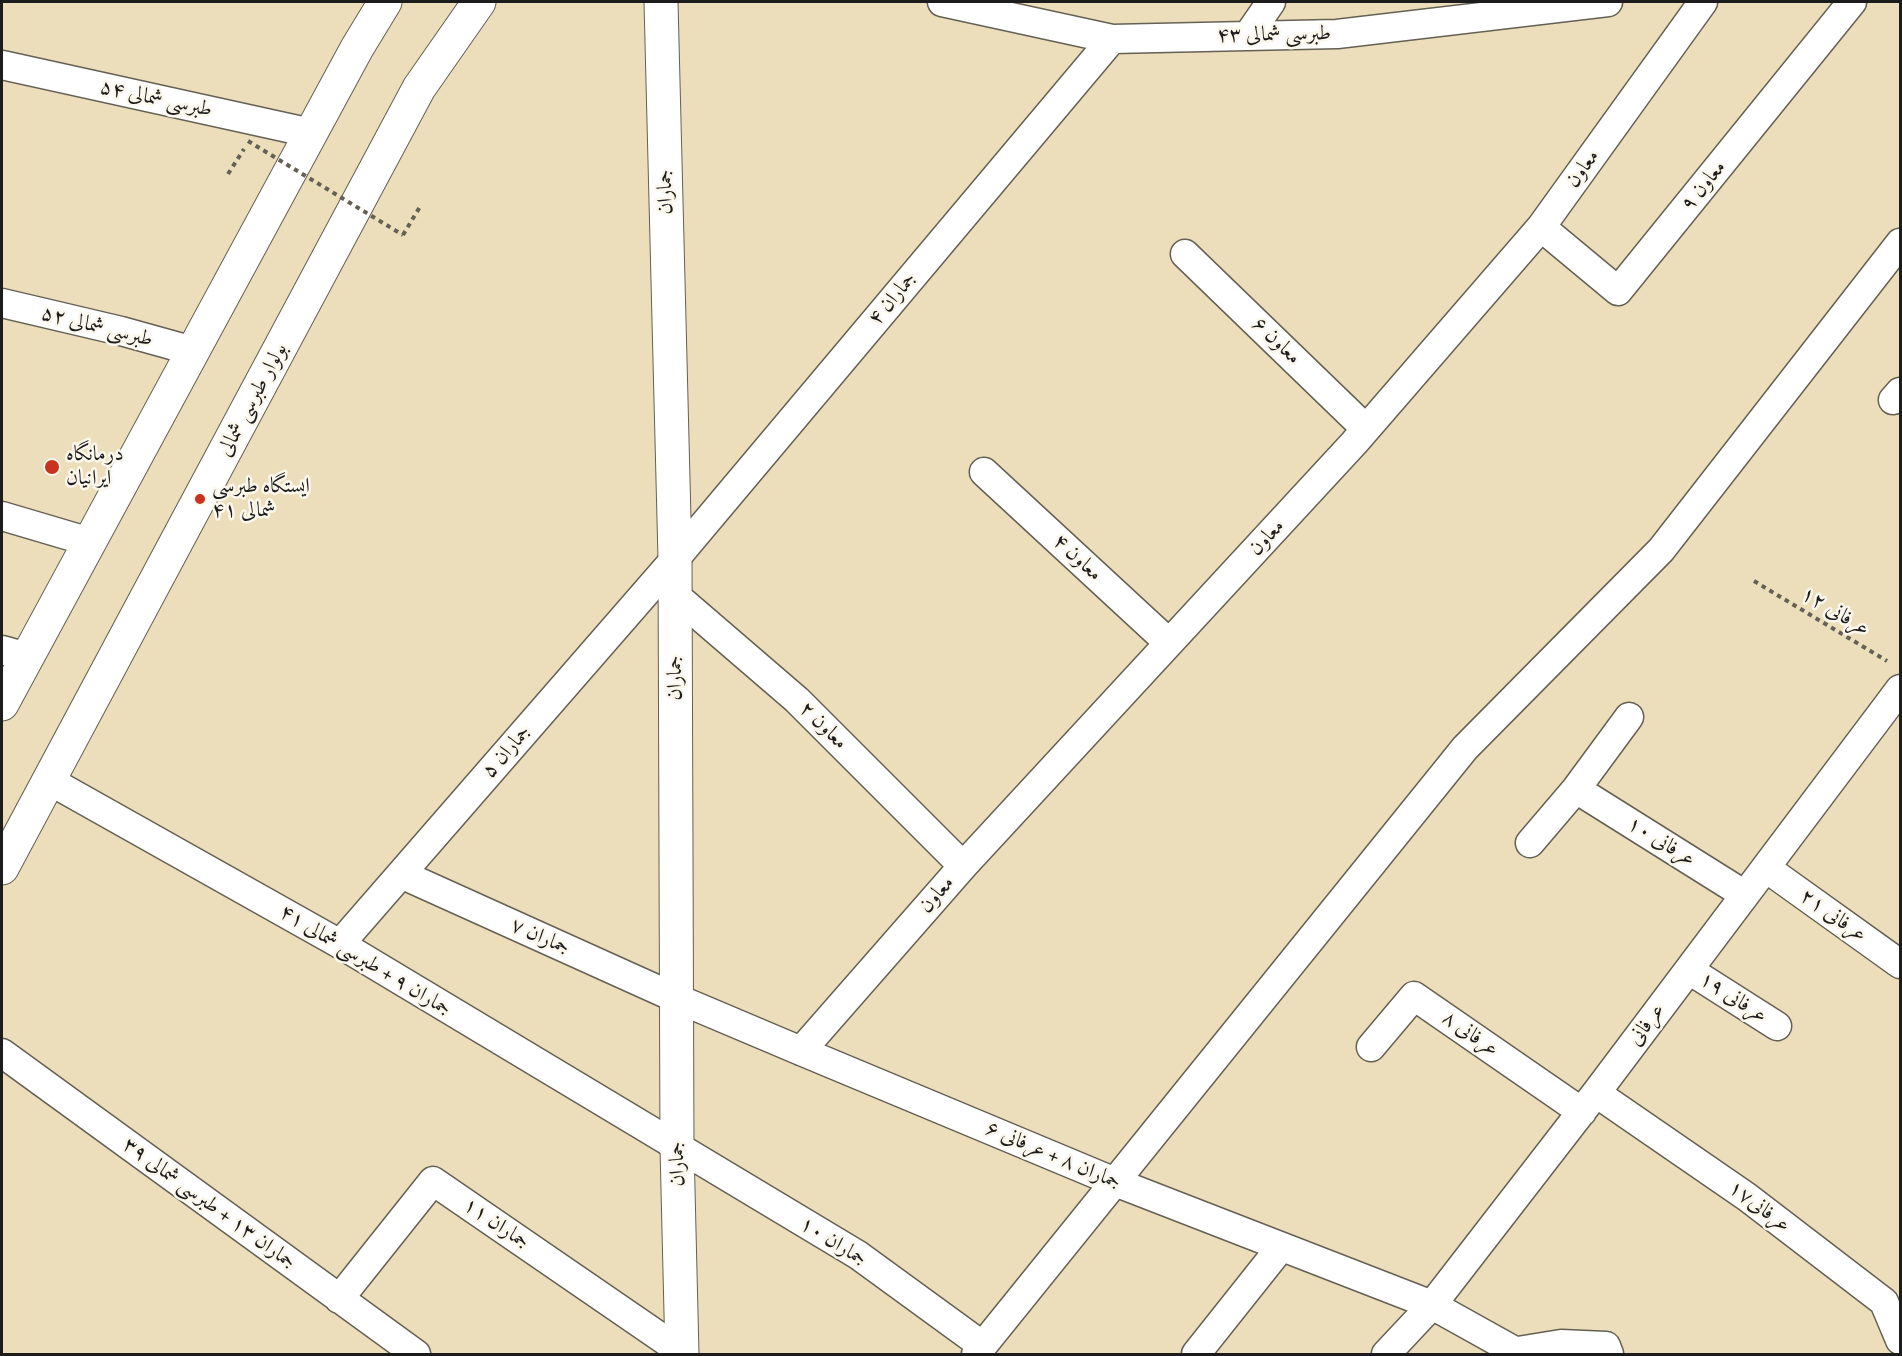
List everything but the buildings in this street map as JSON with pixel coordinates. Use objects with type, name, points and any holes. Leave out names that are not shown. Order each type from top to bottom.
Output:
[{"type":"main road","points":[[2,704],[14,653],[90,542],[311,133],[385,2]]},
{"type":"main road","name":"بولوار طبرسی شمالی","points":[[2,868],[419,88],[479,2]]},
{"type":"main road","name":"جماران","points":[[661,2],[675,559],[677,1148],[682,1353]]},
{"type":"street","name":"طبرسی شمالی ۴۳","points":[[942,2],[1045,12],[1112,39],[1250,34],[1337,34],[1608,2]]},
{"type":"street","points":[[1250,34],[1271,2]]},
{"type":"street","name":"معاون","points":[[801,1051],[963,866],[1366,429],[1541,227],[1703,2]]},
{"type":"street","name":"معاون ۹","points":[[1541,227],[1618,291],[1852,2]]},
{"type":"street","name":"جماران ۴","points":[[675,559],[1112,39]]},
{"type":"street","name":"طبرسی شمالی ۵۴","points":[[2,65],[311,133]]},
{"type":"street","points":[[979,1350],[1465,748],[1661,550],[1900,243]]},
{"type":"street","name":"معاون ۶","points":[[1185,254],[1366,429]]},
{"type":"street","name":"طبرسی شمالی ۵۲","points":[[2,303],[122,331],[193,351]]},
{"type":"street","name":"معاون ۴","points":[[984,472],[1169,643]]},
{"type":"street","points":[[2,516],[90,542]]},
{"type":"street","name":"جماران ۵","points":[[340,944],[675,559]]},
{"type":"street","name":"معاون ۲","points":[[675,595],[797,700],[963,866]]},
{"type":"street","name":"عرفانی","points":[[1386,1354],[1432,1305],[1766,868],[1896,676]]},
{"type":"street","points":[[1530,843],[1576,789],[1629,717]]},
{"type":"street","name":"جماران ۹ + طبرسی شمالی ۴۱","points":[[50,781],[340,944],[677,1148]]},
{"type":"street","name":"عرفانی ۱۰","points":[[1576,789],[1745,895]]},
{"type":"street","name":"عرفانی ۲۱","points":[[1766,868],[1900,964]]},
{"type":"street","name":"جماران ۷","points":[[401,874],[678,999]]},
{"type":"street","name":"عرفانی ۱۹","points":[[1689,969],[1777,1026]]},
{"type":"street","name":"عرفانی ۸","points":[[1371,1047],[1414,996],[1589,1102]]},
{"type":"street","name":"جماران ۸ + عرفانی ۶","points":[[678,999],[1115,1182],[1432,1305],[1519,1353]]},
{"type":"street","name":"جماران ۱۳ + طبرسی شمالی ۳۹","points":[[2,1053],[416,1354]]},
{"type":"street","name":"عرفانی۱۷","points":[[1589,1102],[1747,1197],[1884,1302],[1900,1340]]},
{"type":"street","name":"جماران ۱۰","points":[[677,1148],[858,1255],[979,1350]]},
{"type":"street","name":"جماران ۱۱","points":[[339,1299],[433,1181],[682,1353]]},
{"type":"street","points":[[1196,1354],[1281,1247]]},
{"type":"street","points":[[1519,1353],[1561,1344],[1606,1346],[1609,1354]]},
{"type":"path","points":[[228,174],[248,141],[403,235],[421,205]]},
{"type":"path","name":"عرفانی ۱۲","points":[[1754,581],[1896,676]]},
{"type":"place","name":"درمانگاه ایرانیان","points":[[52,467]]},
{"type":"place","name":"ایستگاه طبرسی شمالی ۴۱","points":[[200,499]]}]
